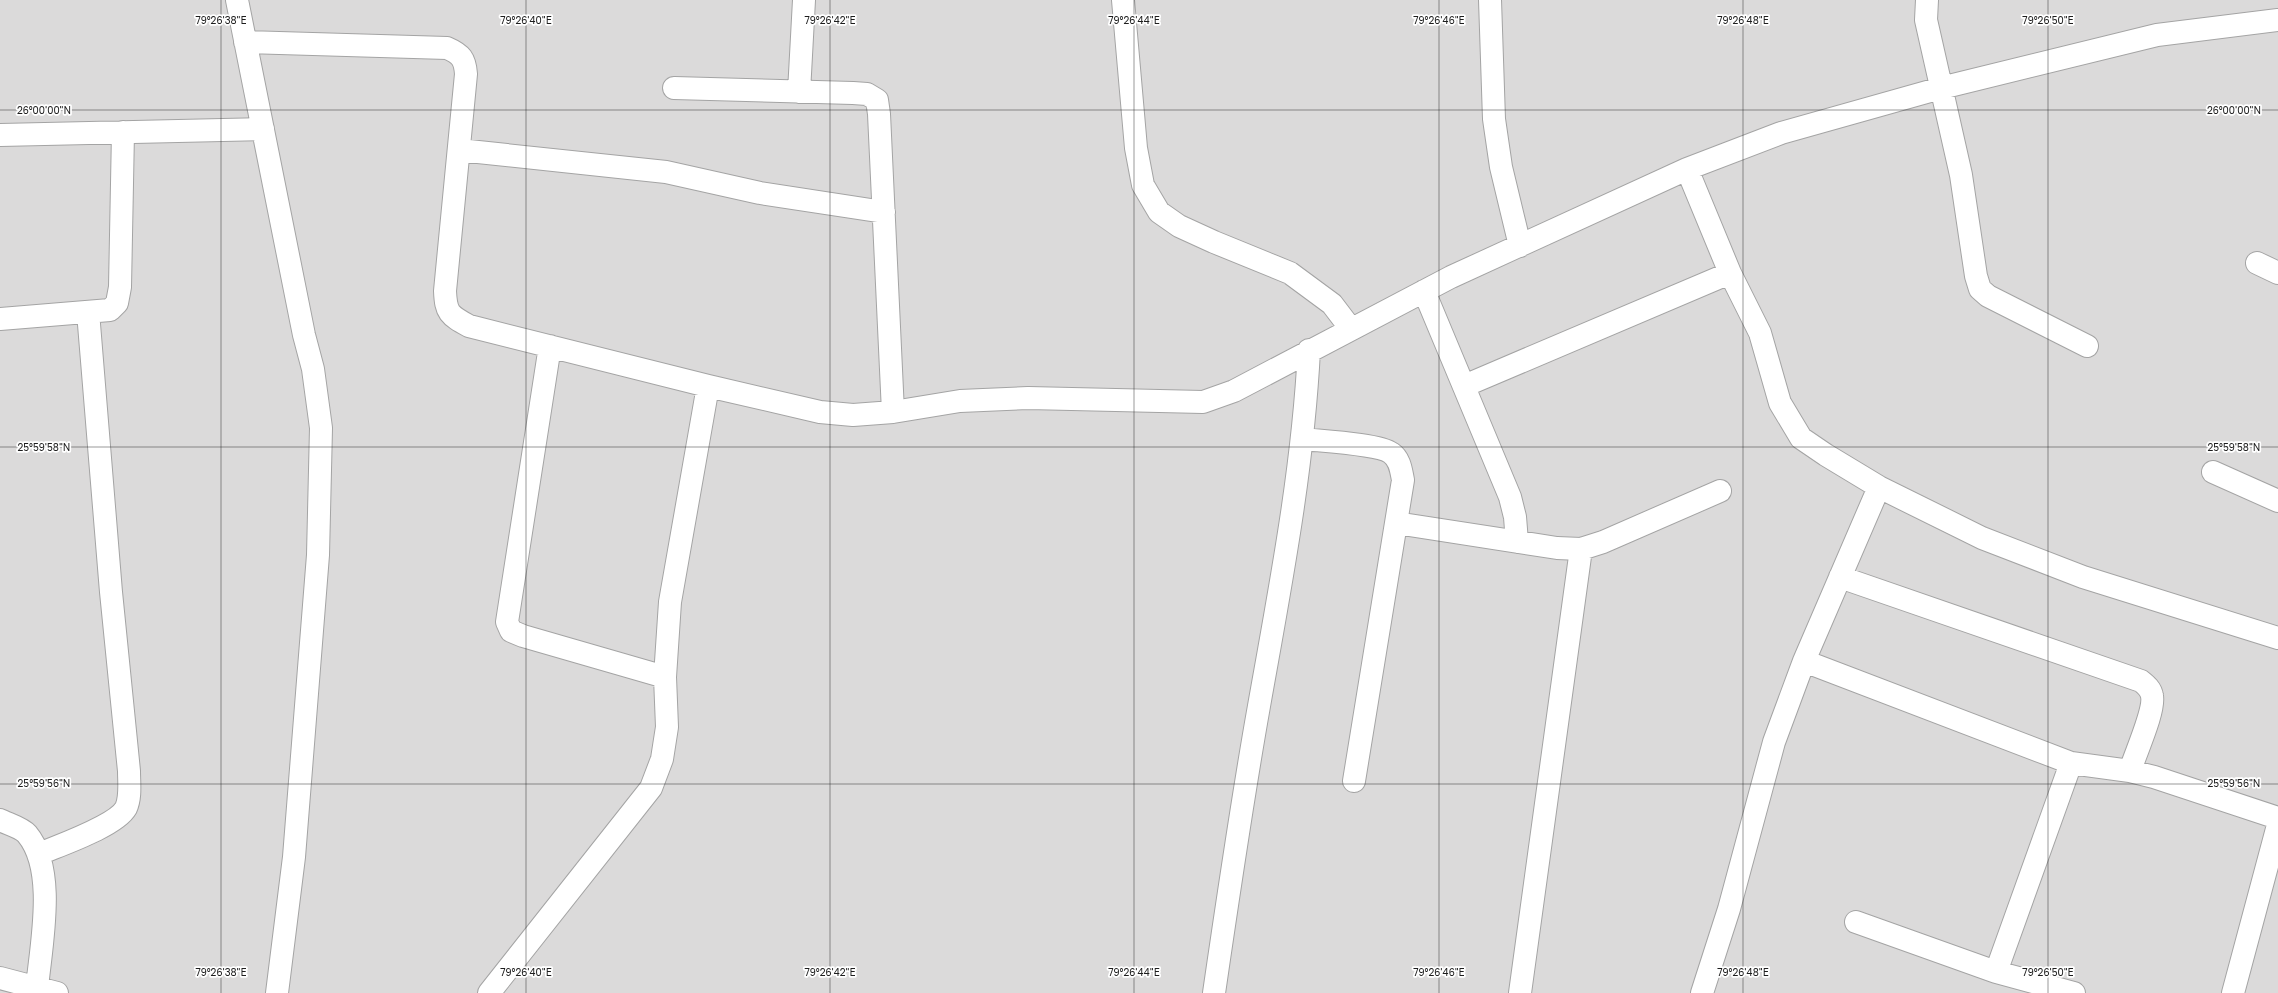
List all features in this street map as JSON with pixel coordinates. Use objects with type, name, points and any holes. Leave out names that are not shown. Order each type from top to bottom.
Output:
[{"type":"street","points":[[237,0],[304,335],[313,369],[320,428],[318,555],[294,857],[277,993]]},
{"type":"street","points":[[799,92],[804,0]]},
{"type":"street","points":[[1122,0],[1136,148],[1143,186],[1159,212],[1179,226],[1290,273],[1332,304],[1350,329]]},
{"type":"street","points":[[1490,0],[1494,119],[1501,167],[1520,246]]},
{"type":"street","points":[[1926,0],[1926,20],[1961,175],[1976,276],[1980,289],[1988,296],[2087,346]]},
{"type":"street","points":[[245,42],[446,48],[459,53],[465,62],[466,74],[445,291],[445,307],[455,318],[469,326],[708,386],[820,412],[852,415],[892,412],[960,401],[1028,398],[1203,402],[1234,391],[1309,350],[1424,291],[1520,246],[1688,169],[1781,133],[1941,88],[2157,34],[2278,20]]},
{"type":"street","points":[[674,88],[867,94],[877,100],[884,212],[892,412]]},
{"type":"street","points":[[0,135],[263,128]]},
{"type":"street","points":[[0,319],[110,310],[117,302],[120,287],[123,132]]},
{"type":"street","points":[[459,150],[666,172],[760,193],[884,212]]},
{"type":"street","points":[[1688,169],[1730,273],[1760,333],[1780,403],[1790,422],[1801,438],[1879,487],[1982,538],[2075,574],[2278,638]]},
{"type":"street","points":[[2257,263],[2278,273]]},
{"type":"street","points":[[1464,386],[1730,273]]},
{"type":"street","points":[[1424,291],[1510,497],[1516,517],[1517,542]]},
{"type":"street","points":[[40,854],[114,821],[126,808],[129,795],[129,771],[111,592],[88,312]]},
{"type":"street","points":[[550,346],[507,622],[511,631],[523,636],[665,677]]},
{"type":"street","points":[[1214,993],[1248,769],[1294,511],[1303,439],[1309,350]]},
{"type":"street","points":[[489,993],[651,788],[662,759],[667,727],[665,677],[670,602],[708,386]]},
{"type":"street","points":[[1303,439],[1376,448],[1390,452],[1399,462],[1403,480],[1354,781]]},
{"type":"street","points":[[2213,472],[2278,502]]},
{"type":"street","points":[[1702,993],[1733,895],[1774,742],[1804,661],[1879,487]]},
{"type":"street","points":[[1396,523],[1517,542],[1581,549],[1603,542],[1720,491]]},
{"type":"street","points":[[1520,993],[1581,549]]},
{"type":"street","points":[[1840,576],[2141,681],[2149,688],[2152,695],[2152,708],[2130,771]]},
{"type":"street","points":[[1804,661],[2071,763],[2130,771],[2154,777],[2278,818]]},
{"type":"street","points":[[1996,972],[2071,763]]},
{"type":"street","points":[[0,820],[26,833],[40,854],[45,882],[47,990],[0,978]]},
{"type":"street","points":[[2233,993],[2278,825]]},
{"type":"street","points":[[1856,922],[1996,972],[2074,993]]},
{"type":"shaded area","points":[[0,0],[2278,0],[2278,993],[0,993]]}]
